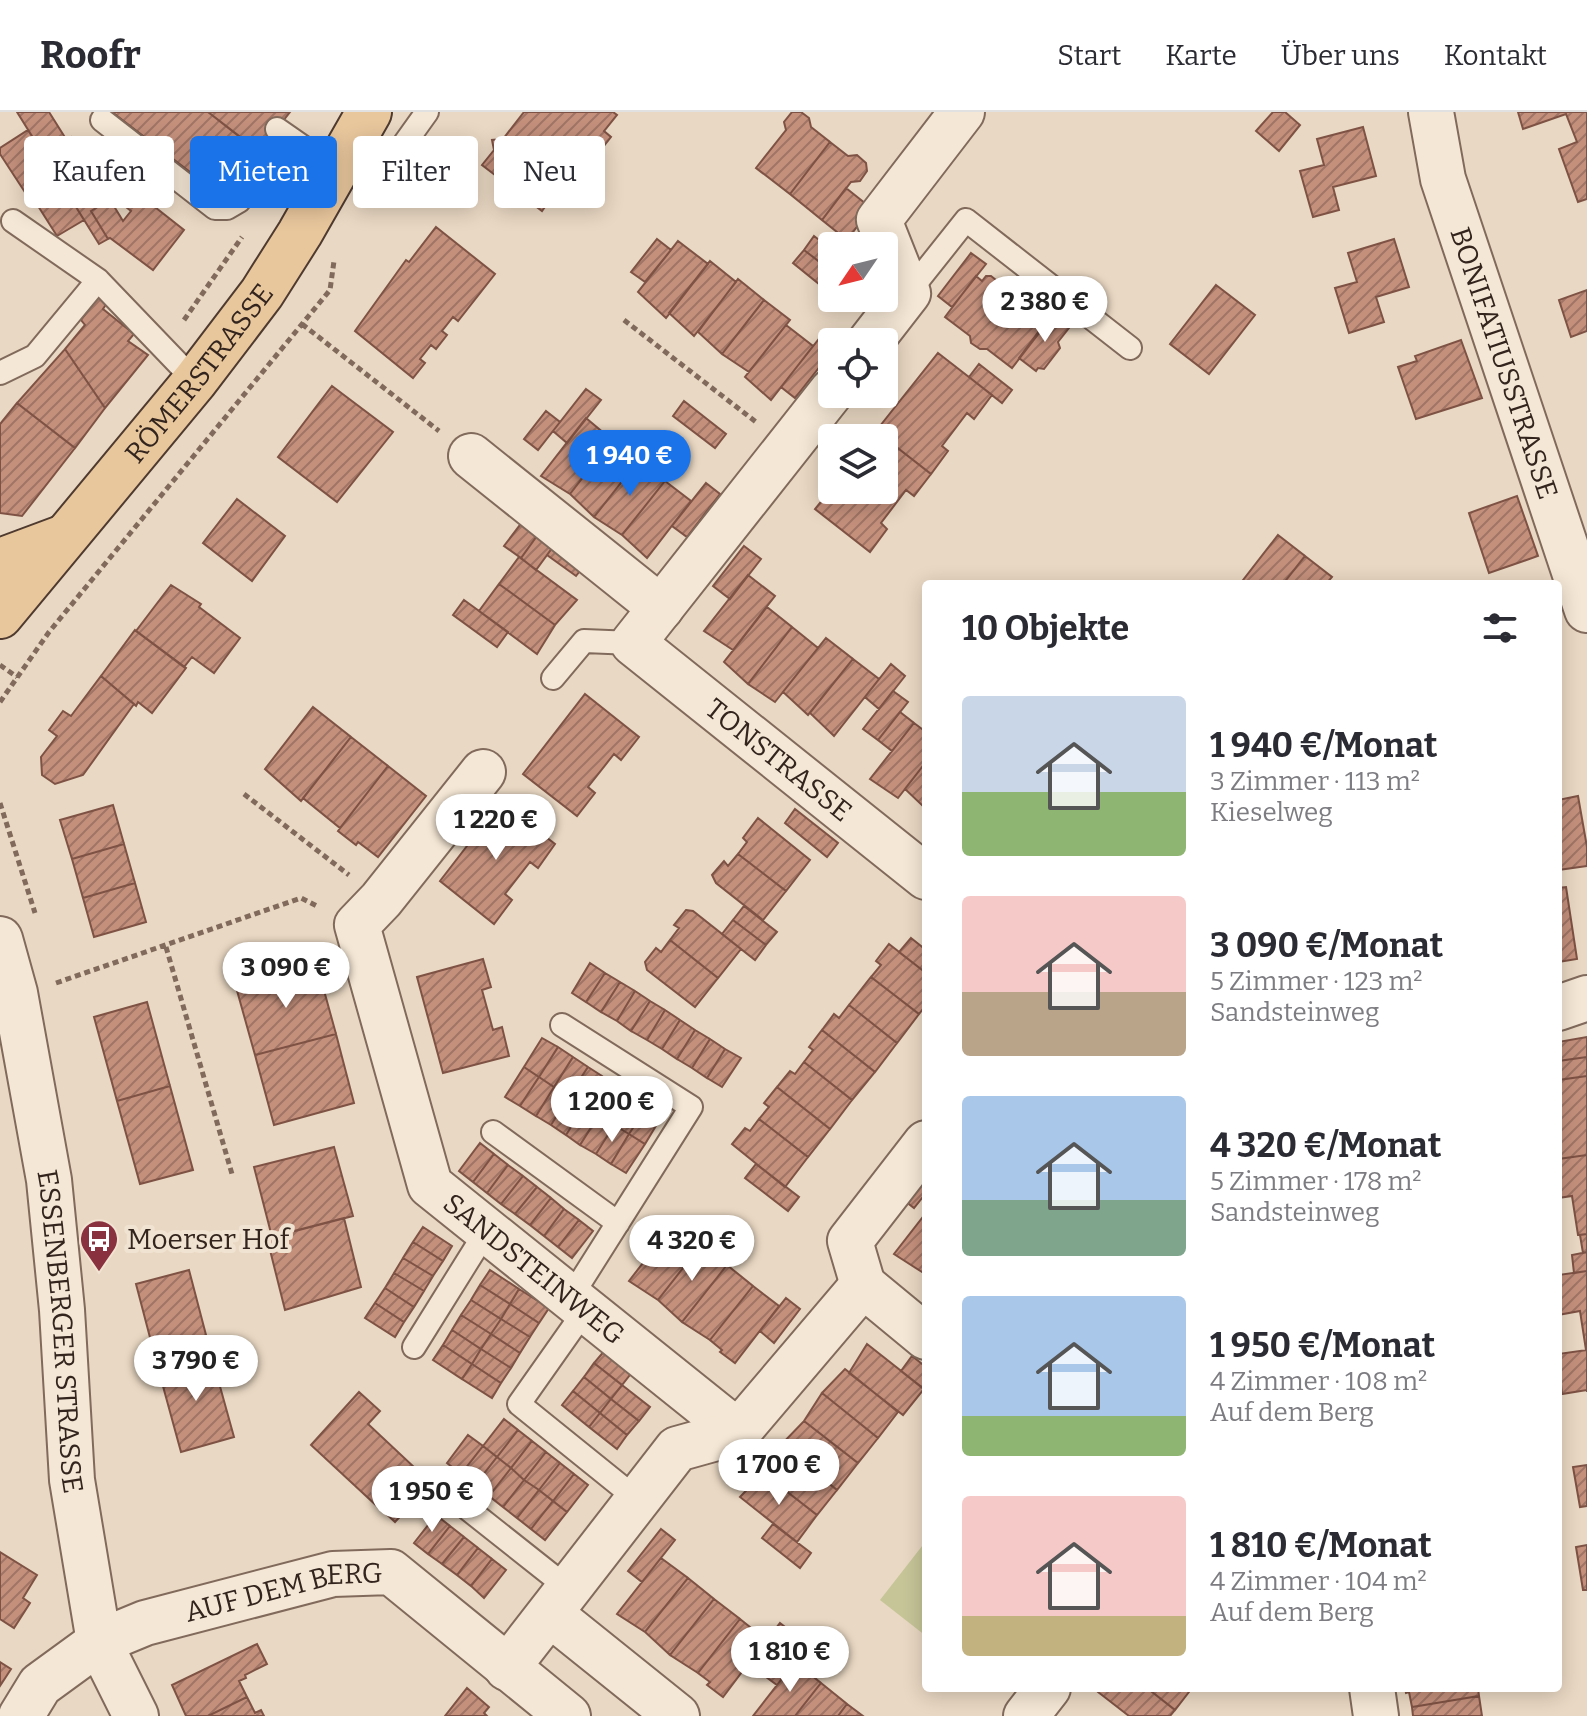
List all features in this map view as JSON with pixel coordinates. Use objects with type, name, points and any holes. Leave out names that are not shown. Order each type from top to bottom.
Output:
[{"type":"main road","name":"RÖMERSTRASSE","points":[[0,616],[195,381],[262,293],[353,142]]},
{"type":"main road","points":[[0,561],[64,537]]},
{"type":"street","points":[[881,328],[908,293],[879,220],[962,112]]},
{"type":"street","name":"BONIFATIUSSTRASSE","points":[[1431,112],[1443,179],[1587,610]]},
{"type":"street","points":[[633,643],[819,408]]},
{"type":"street","points":[[471,456],[661,608]]},
{"type":"street","name":"TONSTRASSE","points":[[633,643],[922,874]]},
{"type":"street","points":[[369,913],[483,772]]},
{"type":"street","name":"SANDSTEINWEG","points":[[369,913],[430,1185],[738,1432]]},
{"type":"street","name":"ESSENBERGER STRASSE","points":[[0,939],[15,993],[49,1180],[62,1310],[72,1480],[99,1642],[136,1716]]},
{"type":"street","points":[[1562,1007],[1587,998]]},
{"type":"street","points":[[922,1148],[850,1241],[863,1285],[922,1334]]},
{"type":"street","points":[[507,1668],[677,1449],[738,1432],[863,1285]]},
{"type":"street","name":"AUF DEM BERG","points":[[21,1716],[40,1685],[99,1642],[145,1623],[333,1574],[391,1572],[568,1716]]},
{"type":"street","points":[[559,1602],[650,1708]]},
{"type":"street","points":[[1026,1716],[1045,1692]]},
{"type":"street","points":[[1373,1692],[1376,1716]]},
{"type":"lane","points":[[410,136],[427,112]]},
{"type":"lane","points":[[102,120],[215,208],[227,208],[239,201],[282,133],[353,142]]},
{"type":"lane","points":[[908,293],[966,220],[1130,348]]},
{"type":"lane","points":[[13,221],[98,280],[195,381]]},
{"type":"lane","points":[[0,373],[35,356],[98,280]]},
{"type":"lane","points":[[553,678],[584,641],[633,643]]},
{"type":"lane","points":[[562,1025],[691,1107],[618,1223],[578,1303],[519,1404],[638,1500]]},
{"type":"lane","points":[[493,1132],[618,1223]]},
{"type":"lane","points":[[414,1347],[487,1230]]},
{"type":"lane","points":[[439,1486],[559,1602]]},
{"type":"path","points":[[262,293],[471,456]]},
{"type":"path","points":[[624,320],[788,447]]},
{"type":"path","points":[[0,702],[49,632],[302,324]]},
{"type":"path","points":[[0,665],[17,677]]},
{"type":"path","points":[[244,794],[369,913]]},
{"type":"path","points":[[56,983],[301,898],[369,913]]},
{"type":"path","points":[[166,947],[232,1174]]},
{"type":"green space","points":[[922,1546],[922,1633],[880,1600]]},
{"type":"building","points":[[17,112],[49,112],[64,136],[32,136]]},
{"type":"building","points":[[112,112],[208,112],[239,136],[190,136],[190,172],[174,160],[174,136],[143,136]]},
{"type":"building","points":[[208,112],[290,112],[271,136],[239,136]]},
{"type":"building","points":[[524,112],[613,112],[617,115],[604,131],[611,137],[605,145],[605,136],[505,136]]},
{"type":"building","points":[[792,112],[801,112],[809,118],[811,127],[830,142],[790,194],[756,168],[786,130],[784,122]]},
{"type":"building","points":[[1273,112],[1285,112],[1300,125],[1279,151],[1256,131]]},
{"type":"building","points":[[1518,112],[1587,112],[1587,199],[1578,202],[1559,149],[1577,142],[1566,114],[1523,129]]},
{"type":"building","points":[[1363,127],[1376,176],[1333,187],[1339,210],[1313,217],[1300,171],[1324,165],[1317,139]]},
{"type":"building","points":[[28,130],[32,136],[24,136],[24,191],[0,154],[0,148]]},
{"type":"building","points":[[830,142],[848,156],[857,155],[866,163],[867,171],[860,181],[851,182],[822,220],[790,194]]},
{"type":"building","points":[[494,150],[494,174],[482,165]]},
{"type":"building","points":[[846,188],[871,208],[853,232],[837,232],[822,220]]},
{"type":"building","points":[[39,208],[77,208],[84,220],[57,236]]},
{"type":"building","points":[[77,208],[96,208],[91,211],[108,239],[99,244]]},
{"type":"building","points":[[115,208],[123,221],[131,211],[127,208],[156,208],[184,230],[153,270],[108,239],[91,211]]},
{"type":"building","points":[[436,227],[495,274],[458,321],[453,317],[442,331],[447,335],[436,349],[431,345],[420,359],[425,363],[413,378],[355,331],[406,260],[409,262]]},
{"type":"building","points":[[814,236],[818,239],[818,261],[804,250]]},
{"type":"building","points":[[657,239],[671,250],[645,282],[631,272]]},
{"type":"building","points":[[1394,239],[1409,287],[1376,297],[1384,322],[1349,333],[1335,288],[1357,282],[1348,253]]},
{"type":"building","points":[[678,241],[708,264],[666,318],[638,292]]},
{"type":"building","points":[[804,250],[818,261],[818,283],[793,263]]},
{"type":"building","points":[[971,253],[986,264],[952,307],[938,296]]},
{"type":"building","points":[[710,261],[736,282],[694,336],[669,313]]},
{"type":"building","points":[[976,276],[982,281],[986,276],[991,276],[1001,284],[998,293],[1021,310],[1029,306],[1040,314],[1036,323],[1043,328],[1012,368],[987,349],[980,349],[971,343],[970,336],[945,317]]},
{"type":"building","points":[[738,279],[764,300],[722,354],[698,332]]},
{"type":"building","points":[[1216,285],[1255,315],[1209,374],[1170,344]]},
{"type":"building","points":[[1587,290],[1587,331],[1571,337],[1559,300]]},
{"type":"building","points":[[101,293],[109,300],[103,309],[134,334],[128,341],[148,355],[105,408],[65,349],[85,325],[81,320]]},
{"type":"building","points":[[764,300],[790,320],[749,372],[722,354]]},
{"type":"building","points":[[1051,315],[1069,328],[1058,342],[1060,348],[1044,369],[1038,368],[1036,371],[1019,358]]},
{"type":"building","points":[[786,325],[813,346],[771,400],[745,377]]},
{"type":"building","points":[[818,340],[818,369],[795,398],[781,387]]},
{"type":"building","points":[[1461,340],[1482,398],[1416,419],[1398,367],[1417,361],[1415,356]]},
{"type":"building","points":[[65,349],[105,408],[75,448],[17,403]]},
{"type":"building","points":[[938,353],[992,395],[974,419],[967,413],[942,446],[948,451],[931,474],[898,448],[898,424],[882,424],[894,408],[898,408],[898,403]]},
{"type":"building","points":[[979,364],[1012,390],[1002,403],[969,377]]},
{"type":"building","points":[[332,386],[393,432],[337,502],[278,457]]},
{"type":"building","points":[[586,389],[601,400],[567,443],[553,431]]},
{"type":"building","points":[[684,401],[726,434],[715,448],[673,416]]},
{"type":"building","points":[[17,403],[75,448],[22,516],[0,513],[0,424]]},
{"type":"building","points":[[546,411],[560,422],[538,450],[524,439]]},
{"type":"building","points":[[586,418],[612,440],[570,494],[541,476]]},
{"type":"building","points":[[612,440],[639,460],[594,517],[570,494]]},
{"type":"building","points":[[898,448],[931,474],[914,496],[906,490],[898,501]]},
{"type":"building","points":[[639,460],[665,481],[622,535],[594,517]]},
{"type":"building","points":[[665,481],[691,501],[647,558],[622,535]]},
{"type":"building","points":[[706,483],[720,494],[687,537],[672,526]]},
{"type":"building","points":[[1517,496],[1538,556],[1489,573],[1469,513]]},
{"type":"building","points":[[237,499],[285,536],[252,581],[203,543]]},
{"type":"building","points":[[819,504],[895,504],[881,523],[887,529],[870,552],[815,509]]},
{"type":"building","points":[[526,517],[542,529],[521,558],[504,546]]},
{"type":"building","points":[[542,529],[558,540],[536,570],[521,558]]},
{"type":"building","points":[[1278,535],[1305,556],[1286,580],[1243,580]]},
{"type":"building","points":[[558,540],[587,562],[576,576],[547,555]]},
{"type":"building","points":[[744,546],[761,559],[730,599],[713,586]]},
{"type":"building","points":[[1305,556],[1332,577],[1329,580],[1286,580]]},
{"type":"building","points":[[519,557],[577,600],[555,625],[499,584]]},
{"type":"building","points":[[748,575],[775,596],[733,650],[704,631]]},
{"type":"building","points":[[499,584],[555,625],[537,654],[479,611]]},
{"type":"building","points":[[171,585],[201,604],[199,607],[240,638],[214,673],[192,657],[184,667],[136,631]]},
{"type":"building","points":[[464,600],[508,632],[497,647],[453,615]]},
{"type":"building","points":[[767,607],[792,627],[748,684],[724,662]]},
{"type":"building","points":[[792,627],[818,648],[775,702],[748,684]]},
{"type":"building","points":[[135,630],[186,668],[152,713],[138,702],[136,706],[101,676]]},
{"type":"building","points":[[826,638],[853,659],[808,715],[783,692]]},
{"type":"building","points":[[853,659],[879,679],[834,736],[810,713]]},
{"type":"building","points":[[891,664],[905,676],[879,709],[865,697]]},
{"type":"building","points":[[101,676],[134,704],[83,775],[55,784],[42,775],[41,757],[57,736],[49,730],[63,711],[71,716]]},
{"type":"building","points":[[893,691],[908,702],[878,740],[863,729]]},
{"type":"building","points":[[585,694],[639,737],[621,760],[614,754],[588,787],[595,793],[577,816],[523,774]]},
{"type":"building","points":[[313,707],[351,737],[301,801],[265,769]]},
{"type":"building","points":[[900,712],[914,723],[892,751],[878,740]]},
{"type":"building","points":[[914,723],[922,729],[922,767],[898,798],[870,779]]},
{"type":"building","points":[[351,737],[388,766],[340,828],[303,798]]},
{"type":"building","points":[[388,766],[426,796],[378,857],[338,831]]},
{"type":"building","points":[[922,767],[922,805],[905,789]]},
{"type":"building","points":[[1578,796],[1587,847],[1587,866],[1562,869],[1562,799]]},
{"type":"building","points":[[501,802],[555,844],[538,868],[530,862],[505,894],[512,900],[494,924],[440,881]]},
{"type":"building","points":[[113,805],[124,844],[72,859],[60,820]]},
{"type":"building","points":[[795,809],[838,843],[827,857],[785,823]]},
{"type":"building","points":[[758,818],[810,860],[786,891],[738,854],[747,842],[743,838]]},
{"type":"building","points":[[124,844],[135,883],[83,898],[72,859]]},
{"type":"building","points":[[738,854],[786,891],[763,920],[716,883],[712,875],[724,861],[728,866]]},
{"type":"building","points":[[135,883],[146,922],[94,937],[83,898]]},
{"type":"building","points":[[1566,887],[1577,959],[1562,961],[1562,888]]},
{"type":"building","points":[[744,906],[777,932],[766,945],[733,920]]},
{"type":"building","points":[[686,910],[693,911],[741,949],[718,978],[670,940],[679,928],[674,925]]},
{"type":"building","points":[[733,920],[766,945],[755,960],[722,934]]},
{"type":"building","points":[[911,938],[922,947],[922,970],[899,952]]},
{"type":"building","points":[[670,940],[718,978],[695,1007],[647,970],[645,962],[656,948],[661,952]]},
{"type":"building","points":[[889,944],[922,970],[922,1010],[919,1014],[871,977],[881,965],[876,961]]},
{"type":"building","points":[[483,959],[491,987],[482,990],[493,1030],[502,1027],[509,1056],[443,1073],[417,977]]},
{"type":"building","points":[[590,963],[605,973],[586,1002],[572,993]]},
{"type":"building","points":[[317,965],[336,1034],[255,1055],[236,987]]},
{"type":"building","points":[[605,973],[620,982],[601,1012],[586,1002]]},
{"type":"building","points":[[871,977],[919,1014],[897,1043],[849,1005]]},
{"type":"building","points":[[620,982],[635,991],[617,1021],[601,1012]]},
{"type":"building","points":[[635,991],[650,1001],[631,1031],[617,1021]]},
{"type":"building","points":[[650,1001],[665,1010],[647,1040],[631,1031]]},
{"type":"building","points":[[147,1002],[170,1086],[117,1101],[94,1017]]},
{"type":"building","points":[[849,1005],[897,1043],[875,1072],[822,1030],[834,1014],[839,1018]]},
{"type":"building","points":[[665,1010],[680,1020],[662,1049],[647,1040]]},
{"type":"building","points":[[680,1020],[695,1030],[677,1059],[662,1049]]},
{"type":"building","points":[[695,1030],[710,1039],[692,1068],[677,1059]]},
{"type":"building","points":[[822,1030],[875,1072],[852,1100],[804,1062],[813,1050],[809,1047]]},
{"type":"building","points":[[336,1034],[354,1103],[274,1125],[255,1055]]},
{"type":"building","points":[[1587,1037],[1587,1057],[1562,1060],[1562,1041]]},
{"type":"building","points":[[542,1038],[558,1047],[539,1077],[524,1067]]},
{"type":"building","points":[[710,1039],[725,1049],[707,1078],[692,1068]]},
{"type":"building","points":[[558,1047],[573,1057],[554,1087],[539,1077]]},
{"type":"building","points":[[725,1049],[741,1058],[722,1087],[707,1078]]},
{"type":"building","points":[[573,1057],[588,1067],[569,1096],[554,1087]]},
{"type":"building","points":[[1587,1057],[1587,1076],[1562,1079],[1562,1060]]},
{"type":"building","points":[[804,1062],[852,1100],[830,1129],[777,1087],[790,1071],[795,1074]]},
{"type":"building","points":[[524,1067],[539,1077],[520,1106],[505,1097]]},
{"type":"building","points":[[588,1067],[602,1076],[584,1106],[569,1096]]},
{"type":"building","points":[[602,1076],[618,1086],[599,1115],[584,1106]]},
{"type":"building","points":[[1587,1076],[1587,1155],[1562,1158],[1562,1079]]},
{"type":"building","points":[[539,1077],[554,1087],[536,1116],[520,1106]]},
{"type":"building","points":[[170,1086],[193,1170],[140,1184],[117,1101]]},
{"type":"building","points":[[618,1086],[633,1095],[614,1125],[599,1115]]},
{"type":"building","points":[[554,1087],[569,1096],[551,1125],[536,1116]]},
{"type":"building","points":[[777,1087],[830,1129],[808,1157],[759,1119],[769,1107],[764,1103]]},
{"type":"building","points":[[633,1095],[648,1105],[629,1134],[614,1125]]},
{"type":"building","points":[[569,1096],[584,1106],[566,1135],[551,1125]]},
{"type":"building","points":[[648,1105],[663,1114],[645,1144],[629,1134]]},
{"type":"building","points":[[584,1106],[599,1115],[580,1145],[566,1135]]},
{"type":"building","points":[[599,1115],[614,1125],[596,1154],[580,1145]]},
{"type":"building","points":[[759,1119],[808,1157],[785,1187],[732,1144],[745,1128],[750,1131]]},
{"type":"building","points":[[614,1125],[629,1134],[611,1164],[596,1154]]},
{"type":"building","points":[[629,1134],[645,1144],[626,1173],[611,1164]]},
{"type":"building","points":[[480,1143],[494,1154],[473,1182],[459,1171]]},
{"type":"building","points":[[334,1147],[353,1216],[272,1237],[254,1167]]},
{"type":"building","points":[[494,1154],[508,1165],[487,1193],[473,1182]]},
{"type":"building","points":[[1587,1155],[1587,1234],[1578,1235],[1572,1196],[1562,1197],[1562,1158]]},
{"type":"building","points":[[756,1164],[799,1197],[788,1211],[745,1178]]},
{"type":"building","points":[[508,1165],[523,1176],[501,1204],[487,1193]]},
{"type":"building","points":[[922,1168],[922,1198],[914,1208],[900,1197]]},
{"type":"building","points":[[523,1176],[537,1187],[515,1214],[501,1204]]},
{"type":"building","points":[[537,1187],[551,1198],[530,1225],[515,1214]]},
{"type":"building","points":[[551,1198],[564,1209],[544,1236],[530,1225]]},
{"type":"building","points":[[564,1209],[579,1220],[558,1247],[544,1236]]},
{"type":"building","points":[[344,1218],[361,1287],[285,1310],[267,1238]]},
{"type":"building","points":[[922,1218],[922,1272],[894,1254]]},
{"type":"building","points":[[579,1220],[593,1231],[572,1258],[558,1247]]},
{"type":"building","points":[[673,1224],[701,1245],[658,1300],[629,1281]]},
{"type":"building","points":[[423,1227],[452,1246],[443,1261],[413,1242]]},
{"type":"building","points":[[1587,1234],[1587,1252],[1583,1253],[1580,1235]]},
{"type":"building","points":[[413,1242],[443,1261],[433,1276],[403,1258]]},
{"type":"building","points":[[701,1245],[727,1265],[682,1322],[658,1300]]},
{"type":"building","points":[[1587,1252],[1587,1271],[1574,1273],[1572,1255]]},
{"type":"building","points":[[403,1258],[433,1276],[424,1291],[394,1273]]},
{"type":"building","points":[[727,1265],[753,1286],[710,1340],[682,1322]]},
{"type":"building","points":[[189,1270],[211,1354],[158,1368],[136,1284]]},
{"type":"building","points":[[490,1270],[519,1289],[510,1304],[480,1285]]},
{"type":"building","points":[[1587,1271],[1587,1350],[1580,1311],[1562,1314],[1562,1274]]},
{"type":"building","points":[[394,1273],[424,1291],[414,1307],[385,1288]]},
{"type":"building","points":[[480,1285],[510,1304],[501,1319],[471,1300]]},
{"type":"building","points":[[753,1286],[779,1306],[735,1363],[710,1340]]},
{"type":"building","points":[[385,1288],[414,1307],[404,1322],[375,1303]]},
{"type":"building","points":[[519,1289],[549,1308],[539,1323],[510,1304]]},
{"type":"building","points":[[786,1298],[800,1309],[774,1343],[760,1331]]},
{"type":"building","points":[[471,1300],[501,1319],[491,1334],[461,1315]]},
{"type":"building","points":[[375,1303],[404,1322],[395,1337],[365,1318]]},
{"type":"building","points":[[510,1304],[539,1323],[530,1337],[501,1319]]},
{"type":"building","points":[[461,1315],[491,1334],[481,1349],[452,1330]]},
{"type":"building","points":[[501,1319],[530,1337],[520,1353],[491,1334]]},
{"type":"building","points":[[452,1330],[481,1349],[472,1364],[443,1345]]},
{"type":"building","points":[[491,1334],[520,1353],[511,1368],[481,1349]]},
{"type":"building","points":[[867,1344],[922,1387],[922,1391],[903,1415],[849,1373]]},
{"type":"building","points":[[443,1345],[472,1364],[462,1379],[433,1360]]},
{"type":"building","points":[[481,1349],[511,1368],[501,1383],[472,1364]]},
{"type":"building","points":[[606,1349],[633,1371],[622,1385],[594,1363]]},
{"type":"building","points":[[1587,1350],[1587,1390],[1562,1394],[1562,1353]]},
{"type":"building","points":[[211,1354],[234,1437],[181,1452],[158,1368]]},
{"type":"building","points":[[912,1356],[922,1364],[922,1388],[901,1371]]},
{"type":"building","points":[[594,1363],[622,1385],[611,1399],[584,1377]]},
{"type":"building","points":[[472,1364],[501,1383],[492,1398],[462,1379]]},
{"type":"building","points":[[845,1369],[898,1412],[878,1438],[822,1393]]},
{"type":"building","points":[[584,1377],[611,1399],[600,1413],[573,1391]]},
{"type":"building","points":[[622,1385],[650,1407],[639,1421],[611,1399]]},
{"type":"building","points":[[573,1391],[600,1413],[589,1427],[562,1405]]},
{"type":"building","points":[[359,1392],[380,1411],[368,1424],[415,1468],[379,1508],[311,1445]]},
{"type":"building","points":[[822,1393],[878,1438],[858,1463],[804,1421]]},
{"type":"building","points":[[611,1399],[639,1421],[627,1435],[600,1413]]},
{"type":"building","points":[[600,1413],[627,1435],[617,1449],[589,1427]]},
{"type":"building","points":[[504,1419],[518,1430],[497,1457],[483,1446]]},
{"type":"building","points":[[804,1421],[858,1463],[837,1490],[781,1445]]},
{"type":"building","points":[[518,1430],[532,1441],[511,1468],[497,1457]]},
{"type":"building","points":[[468,1435],[483,1446],[461,1474],[447,1463]]},
{"type":"building","points":[[532,1441],[546,1452],[524,1480],[511,1468]]},
{"type":"building","points":[[781,1445],[837,1490],[817,1515],[763,1473]]},
{"type":"building","points":[[483,1446],[497,1457],[475,1485],[461,1474]]},
{"type":"building","points":[[546,1452],[560,1463],[539,1490],[524,1480]]},
{"type":"building","points":[[497,1457],[511,1468],[489,1496],[475,1485]]},
{"type":"building","points":[[560,1463],[574,1474],[553,1501],[539,1490]]},
{"type":"building","points":[[1587,1465],[1587,1506],[1580,1507],[1573,1467]]},
{"type":"building","points":[[511,1468],[524,1480],[503,1507],[489,1496]]},
{"type":"building","points":[[763,1473],[817,1515],[797,1542],[740,1497]]},
{"type":"building","points":[[574,1474],[588,1485],[567,1512],[553,1501]]},
{"type":"building","points":[[524,1480],[539,1490],[517,1518],[503,1507]]},
{"type":"building","points":[[405,1486],[417,1498],[395,1522],[383,1511]]},
{"type":"building","points":[[539,1490],[553,1501],[531,1529],[517,1518]]},
{"type":"building","points":[[553,1501],[567,1512],[545,1540],[531,1529]]},
{"type":"building","points":[[436,1515],[450,1526],[428,1554],[414,1543]]},
{"type":"building","points":[[773,1524],[811,1553],[800,1568],[762,1538]]},
{"type":"building","points":[[450,1526],[464,1537],[442,1564],[428,1554]]},
{"type":"building","points":[[661,1529],[675,1540],[642,1582],[628,1571]]},
{"type":"building","points":[[464,1537],[478,1548],[457,1575],[442,1564]]},
{"type":"building","points":[[1587,1545],[1587,1590],[1583,1590],[1576,1547]]},
{"type":"building","points":[[478,1548],[492,1559],[471,1586],[457,1575]]},
{"type":"building","points":[[0,1552],[37,1575],[23,1598],[30,1603],[14,1628],[0,1619]]},
{"type":"building","points":[[661,1558],[688,1578],[645,1632],[617,1614]]},
{"type":"building","points":[[492,1559],[506,1570],[484,1598],[471,1586]]},
{"type":"building","points":[[688,1578],[714,1599],[670,1655],[645,1632]]},
{"type":"building","points":[[714,1599],[740,1619],[698,1673],[670,1655]]},
{"type":"building","points":[[740,1619],[766,1640],[723,1697],[707,1685],[710,1682],[698,1673]]},
{"type":"building","points":[[780,1623],[794,1634],[761,1676],[747,1666]]},
{"type":"building","points":[[796,1631],[810,1643],[777,1685],[762,1674]]},
{"type":"building","points":[[257,1644],[267,1664],[239,1681],[247,1697],[208,1716],[186,1716],[172,1685]]},
{"type":"building","points":[[0,1662],[11,1669],[0,1686]]},
{"type":"building","points":[[795,1662],[821,1683],[795,1716],[753,1716]]},
{"type":"building","points":[[821,1683],[847,1704],[838,1716],[795,1716]]},
{"type":"building","points":[[467,1688],[489,1707],[484,1713],[487,1716],[445,1716]]},
{"type":"building","points":[[1098,1692],[1152,1692],[1175,1710],[1170,1716],[1129,1716]]},
{"type":"building","points":[[1152,1692],[1189,1692],[1175,1710]]},
{"type":"building","points":[[1409,1692],[1478,1692],[1479,1696],[1412,1707]]},
{"type":"building","points":[[1479,1696],[1482,1716],[1413,1716],[1412,1707]]},
{"type":"building","points":[[247,1697],[255,1713],[261,1710],[264,1716],[208,1716]]},
{"type":"building","points":[[847,1704],[863,1716],[838,1716]]},
{"type":"place","name":"Moerser Hof","points":[[99,1273]]}]
